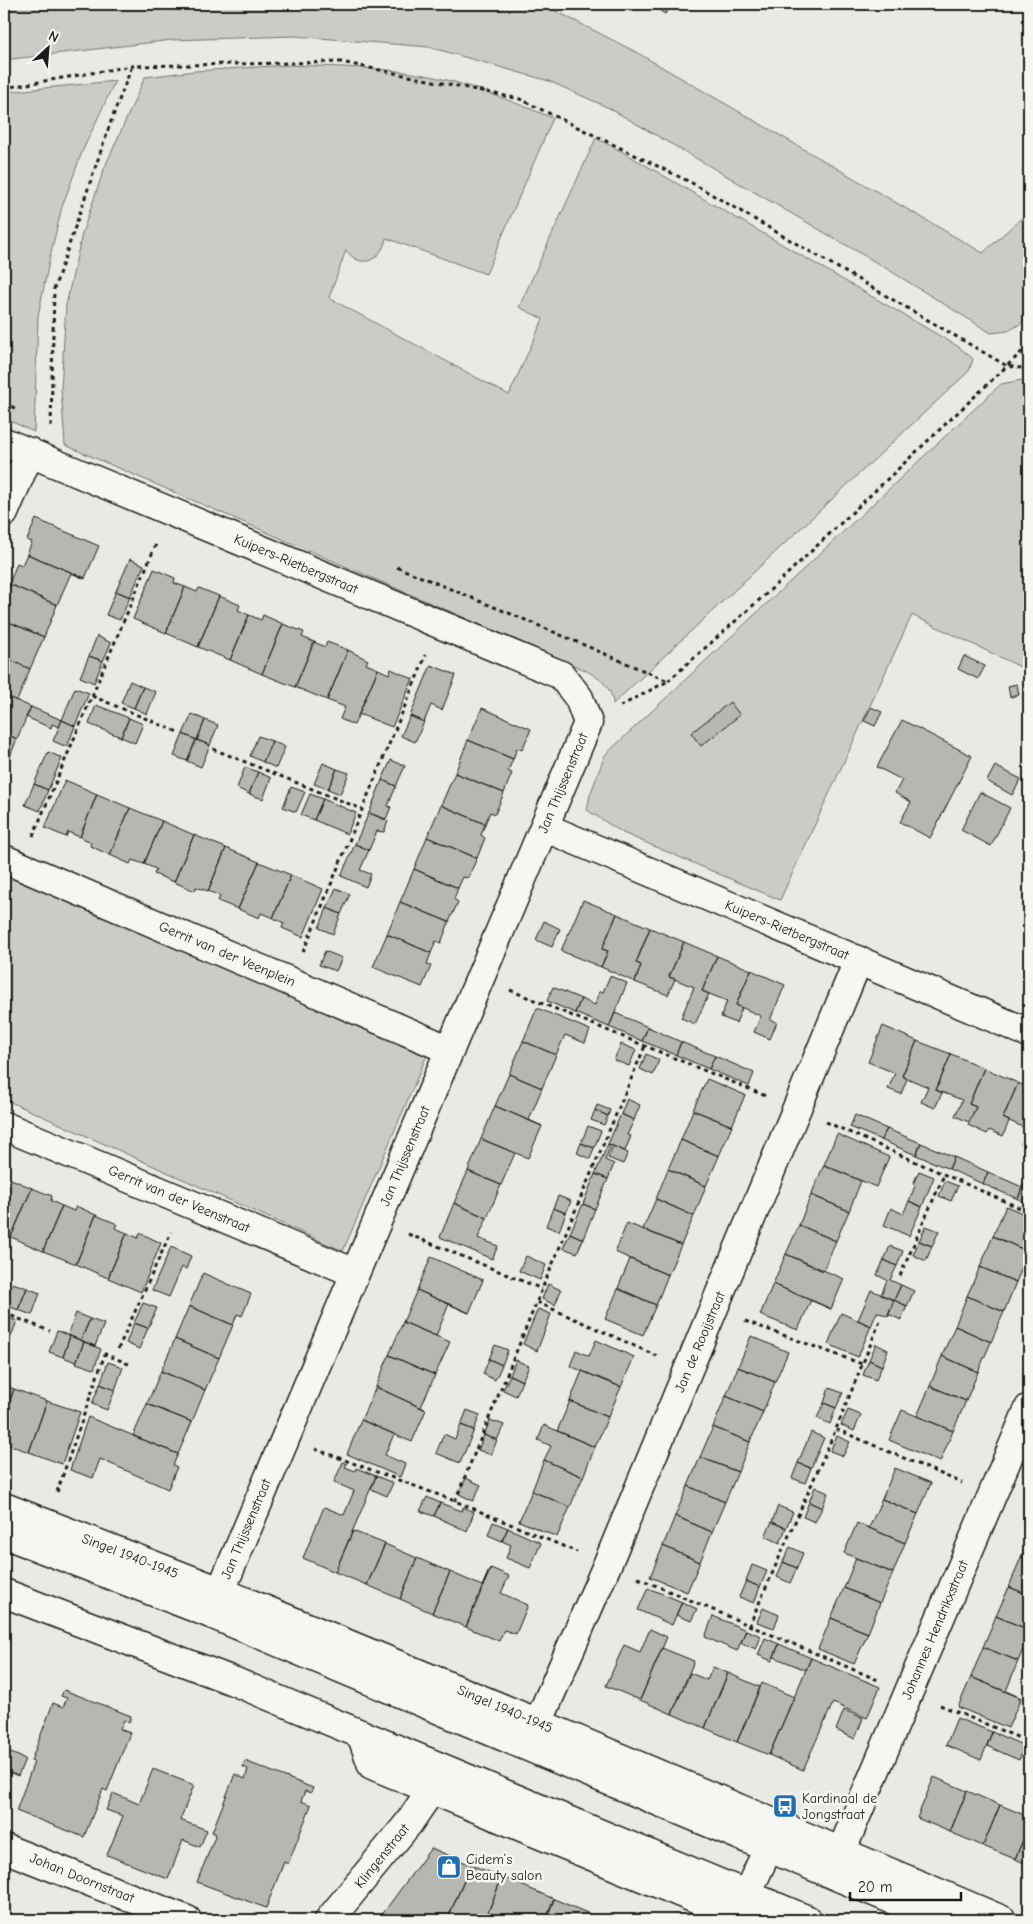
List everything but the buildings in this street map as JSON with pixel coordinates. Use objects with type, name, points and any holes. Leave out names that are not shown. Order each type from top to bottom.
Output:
[{"type":"street","name":"Kuipers-Rietbergstraat","points":[[4,442],[561,675],[579,698]]},
{"type":"street","points":[[4,513],[35,455]]},
{"type":"street","name":"Jan Thijssenstraat","points":[[215,1602],[588,723],[579,698]]},
{"type":"street","name":"Kuipers-Rietbergstraat","points":[[544,827],[1029,1033]]},
{"type":"street","name":"Gerrit van der Veenplein","points":[[12,862],[450,1050]]},
{"type":"street","name":"Jan de Rooijstraat","points":[[538,1723],[607,1565],[858,961]]},
{"type":"street","name":"Gerrit van der Veenstraat","points":[[4,1126],[355,1273]]},
{"type":"street","name":"Johannes Hendrikxstraat","points":[[841,1852],[1029,1408]]},
{"type":"street","name":"Singel 1940-1945","points":[[4,1507],[46,1524],[215,1602],[768,1848],[941,1920]]},
{"type":"street","name":"Singel 1940-1945","points":[[4,1534],[215,1602],[538,1723],[1002,1920]]},
{"type":"street","points":[[4,1593],[233,1681],[361,1734],[741,1912]]},
{"type":"street","points":[[361,1734],[372,1765],[741,1912],[808,1920]]},
{"type":"street","name":"Klingenstraat","points":[[329,1920],[408,1824],[432,1789]]},
{"type":"street","name":"Johan Doornstraat","points":[[4,1848],[188,1920]]},
{"type":"street","points":[[741,1912],[768,1848]]},
{"type":"path","points":[[4,88],[132,66],[341,62],[520,99],[692,183],[1007,366],[1029,368]]},
{"type":"path","points":[[35,455],[48,438],[51,423],[54,289],[110,124],[132,66]]},
{"type":"path","points":[[668,681],[766,594],[1029,345]]},
{"type":"path","points":[[12,862],[92,696],[170,512]]},
{"type":"path","points":[[290,982],[438,624]]},
{"type":"path","points":[[92,696],[178,732]]},
{"type":"path","points":[[213,749],[362,809]]},
{"type":"path","points":[[481,978],[797,1108],[1029,1212]]},
{"type":"path","points":[[455,1501],[542,1288],[645,1046]]},
{"type":"path","points":[[900,1276],[944,1175]]},
{"type":"path","points":[[118,1350],[184,1201]]},
{"type":"path","points":[[377,1221],[542,1288]]},
{"type":"path","points":[[537,1302],[688,1370]]},
{"type":"path","points":[[714,1310],[862,1364]]},
{"type":"path","points":[[4,1312],[50,1331]]},
{"type":"path","points":[[749,1626],[836,1429],[880,1321]]},
{"type":"path","points":[[46,1524],[105,1354],[132,1365]]},
{"type":"path","points":[[836,1429],[992,1496]]},
{"type":"path","points":[[285,1438],[455,1501],[908,1693],[1029,1742]]},
{"type":"shaded area","points":[[4,4],[542,4],[636,52],[983,253],[1029,211],[1029,319],[1008,331],[991,333],[884,267],[609,108],[549,81],[429,47],[295,36],[172,40],[4,60]]},
{"type":"shaded area","points":[[289,65],[378,69],[430,76],[477,89],[553,118],[486,274],[386,238],[380,252],[370,260],[358,260],[346,250],[329,298],[509,395],[543,319],[519,307],[596,138],[959,347],[973,359],[969,371],[613,704],[610,692],[604,683],[585,670],[65,445],[61,389],[66,305],[82,234],[104,169],[145,77],[195,71]]},
{"type":"shaded area","points":[[115,81],[82,152],[62,207],[51,252],[38,316],[34,432],[4,418],[4,92]]},
{"type":"shaded area","points":[[1022,380],[1029,382],[1029,671],[912,615],[780,900],[623,833],[587,810],[590,795],[605,755],[1001,384]]},
{"type":"shaded area","points":[[4,872],[427,1055],[343,1251],[4,1099]]},
{"type":"place","name":"Kardinaal de Jongstraat","points":[[785,1806]]},
{"type":"place","name":"Cidem’s Beauty salon","points":[[449,1867]]}]
